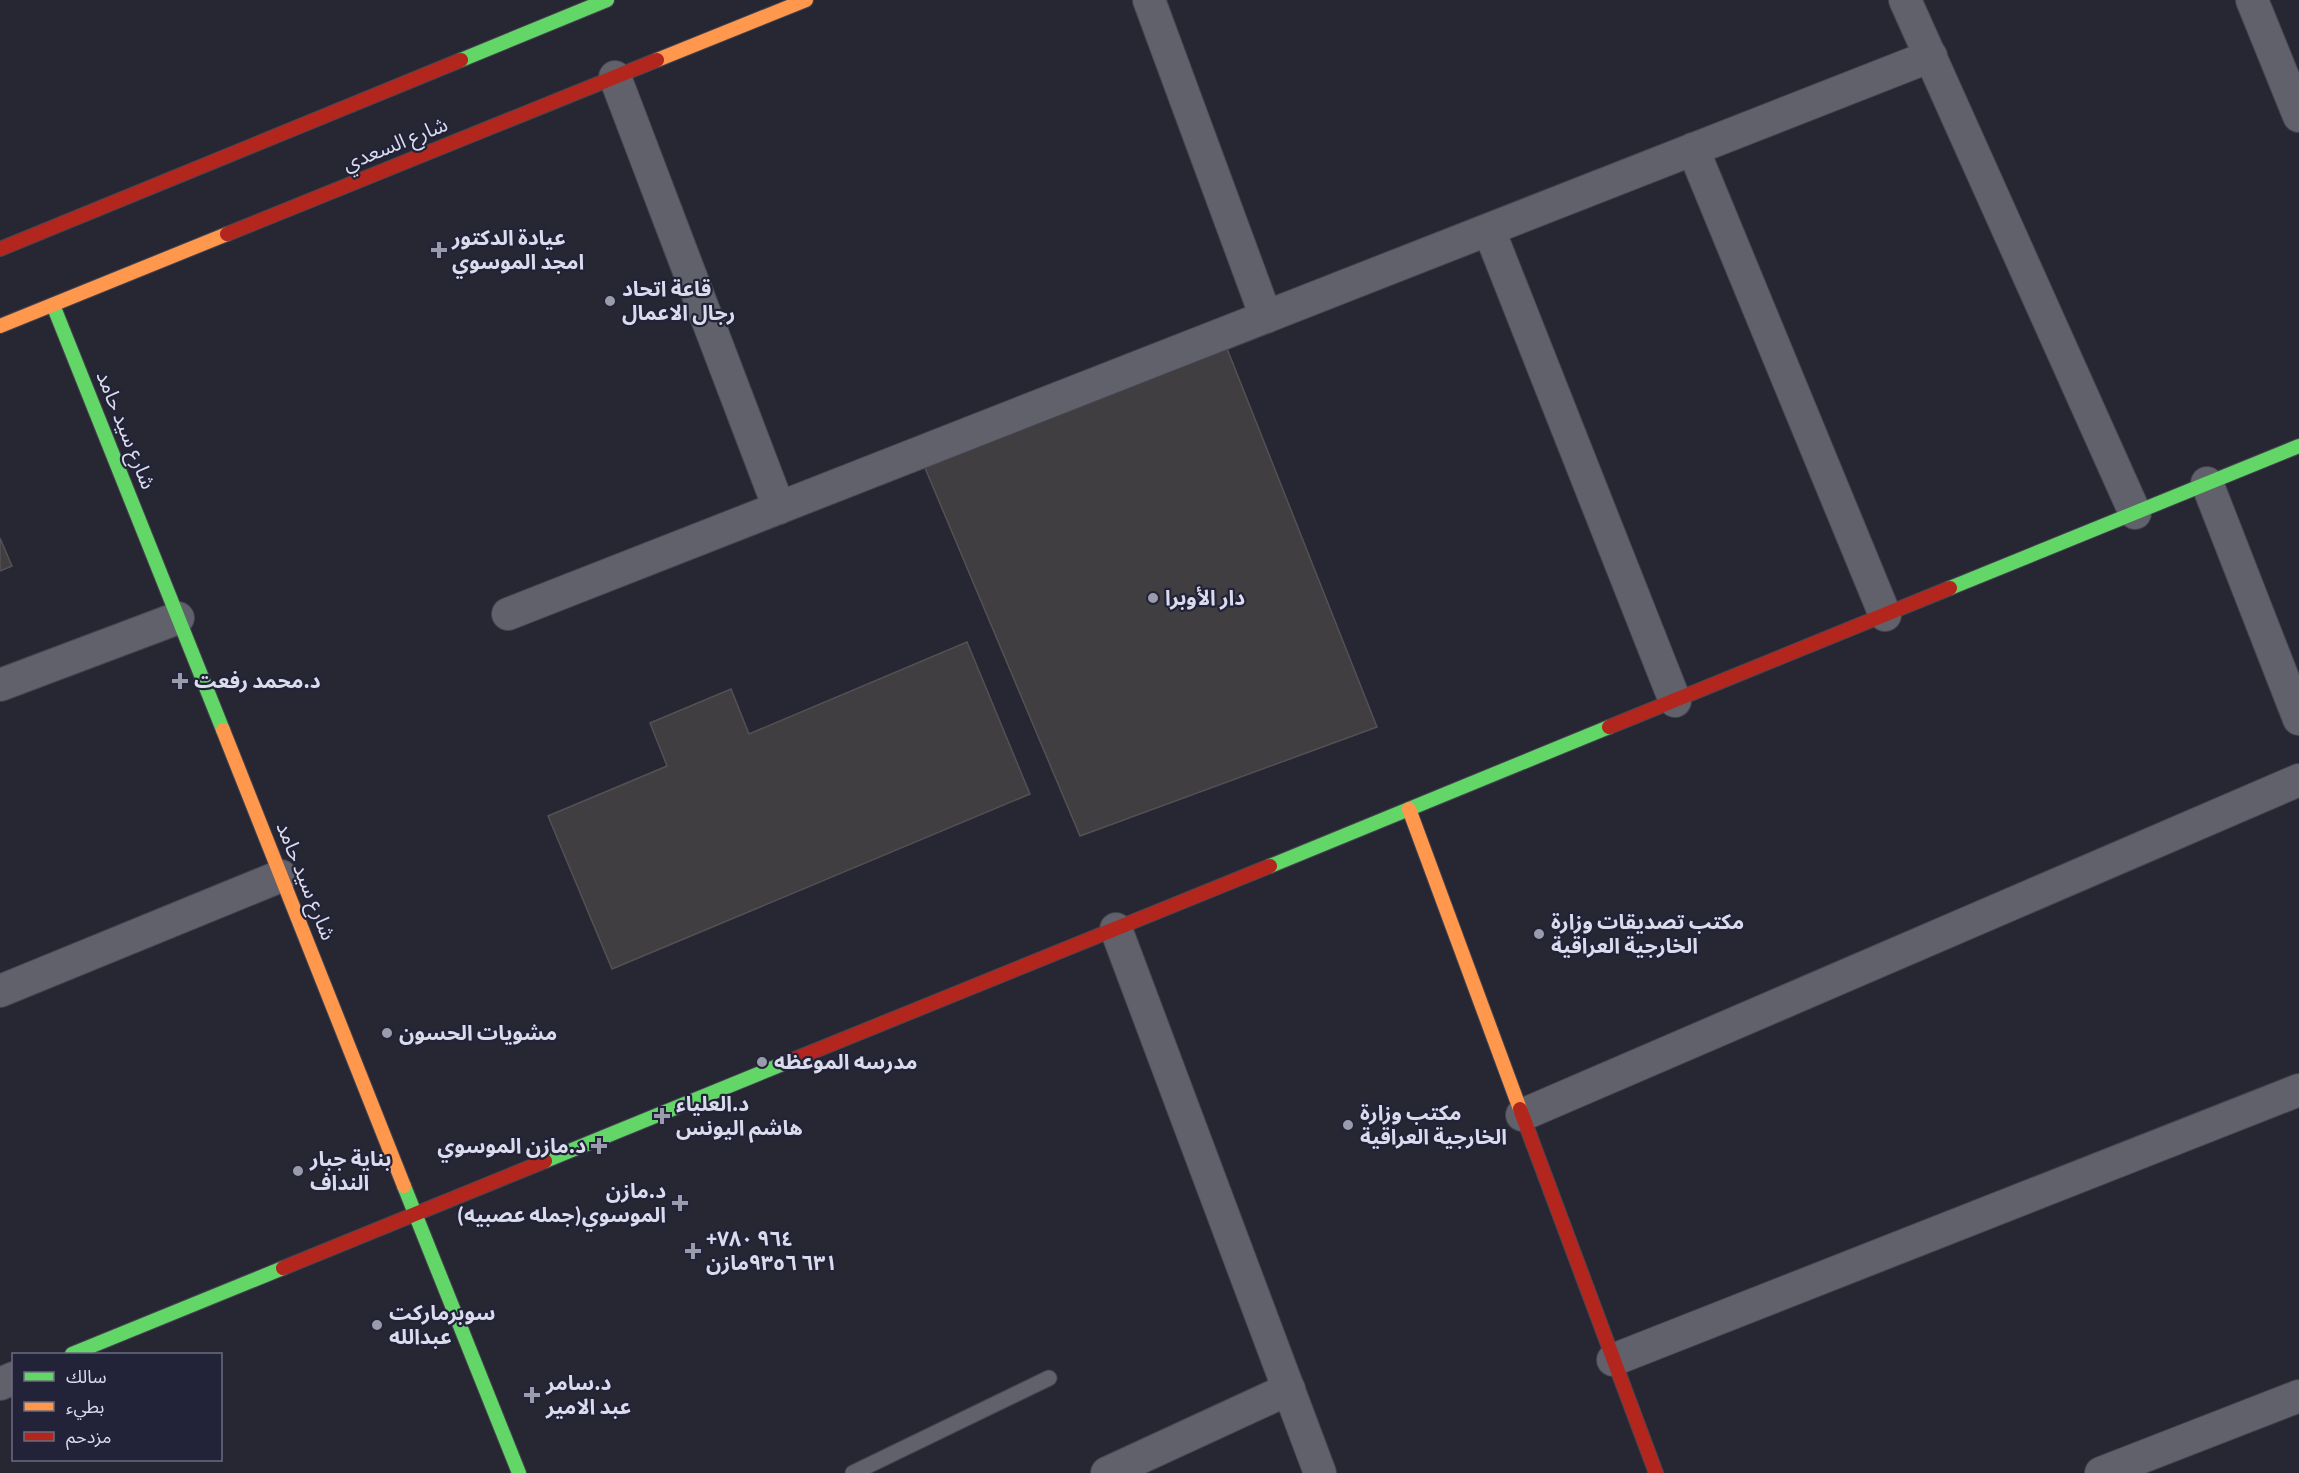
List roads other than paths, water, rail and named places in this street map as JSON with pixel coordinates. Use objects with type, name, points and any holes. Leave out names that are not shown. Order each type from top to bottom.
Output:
[{"type":"street","points":[[0,249],[607,0]]},
{"type":"street","name":"شارع السعدي","points":[[0,326],[806,0]]},
{"type":"street","points":[[1149,0],[1266,317]]},
{"type":"street","points":[[1905,0],[2135,513]]},
{"type":"street","points":[[2252,0],[2299,116]]},
{"type":"street","points":[[508,614],[1931,56]]},
{"type":"street","points":[[615,77],[778,508]]},
{"type":"street","points":[[1693,149],[1885,615]]},
{"type":"street","points":[[1489,230],[1675,700]]},
{"type":"street","name":"شارع سيد حامد","points":[[53,305],[519,1473]]},
{"type":"street","points":[[74,1353],[2299,446]]},
{"type":"street","points":[[2207,483],[2299,719]]},
{"type":"street","points":[[0,685],[178,618]]},
{"type":"street","points":[[1522,1115],[2299,780]]},
{"type":"street","points":[[1409,809],[1656,1473]]},
{"type":"street","points":[[0,991],[281,876]]},
{"type":"street","points":[[1116,929],[1320,1473]]},
{"type":"street","points":[[1613,1359],[2299,1090]]},
{"type":"street","points":[[1107,1473],[1288,1389]]},
{"type":"street","points":[[2101,1473],[2299,1396]]},
{"type":"lane","points":[[853,1473],[1049,1378]]},
{"type":"place","name":"عيادة الدكتور امجد الموسوي","points":[[439,250]]},
{"type":"place","name":"قاعة اتحاد رجال الاعمال","points":[[610,301]]},
{"type":"place","name":"دار الأوبرا","points":[[1153,598]]},
{"type":"place","name":"د.محمد رفعت","points":[[180,681]]},
{"type":"place","name":"مكتب تصديقات وزارة الخارجية العراقية","points":[[1539,934]]},
{"type":"place","name":"مشويات الحسون","points":[[387,1033]]},
{"type":"place","name":"مدرسه الموعظه","points":[[762,1062]]},
{"type":"place","name":"د.العلياء هاشم اليونس","points":[[662,1116]]},
{"type":"place","name":"مكتب وزارة الخارجية العراقية","points":[[1348,1125]]},
{"type":"place","name":"د.مازن الموسوي","points":[[599,1146]]},
{"type":"place","name":"بناية جبار النداف","points":[[298,1171]]},
{"type":"place","name":"د.مازن الموسوي(جمله عصبيه)","points":[[680,1203]]},
{"type":"place","name":"+٩٦٤ ٧٨٠ ٦٣١ ٩٣٥٦مازن","points":[[693,1251]]},
{"type":"place","name":"سوبرماركت عبدالله","points":[[377,1325]]},
{"type":"place","name":"د.سامر عبد الامير","points":[[532,1395]]}]
